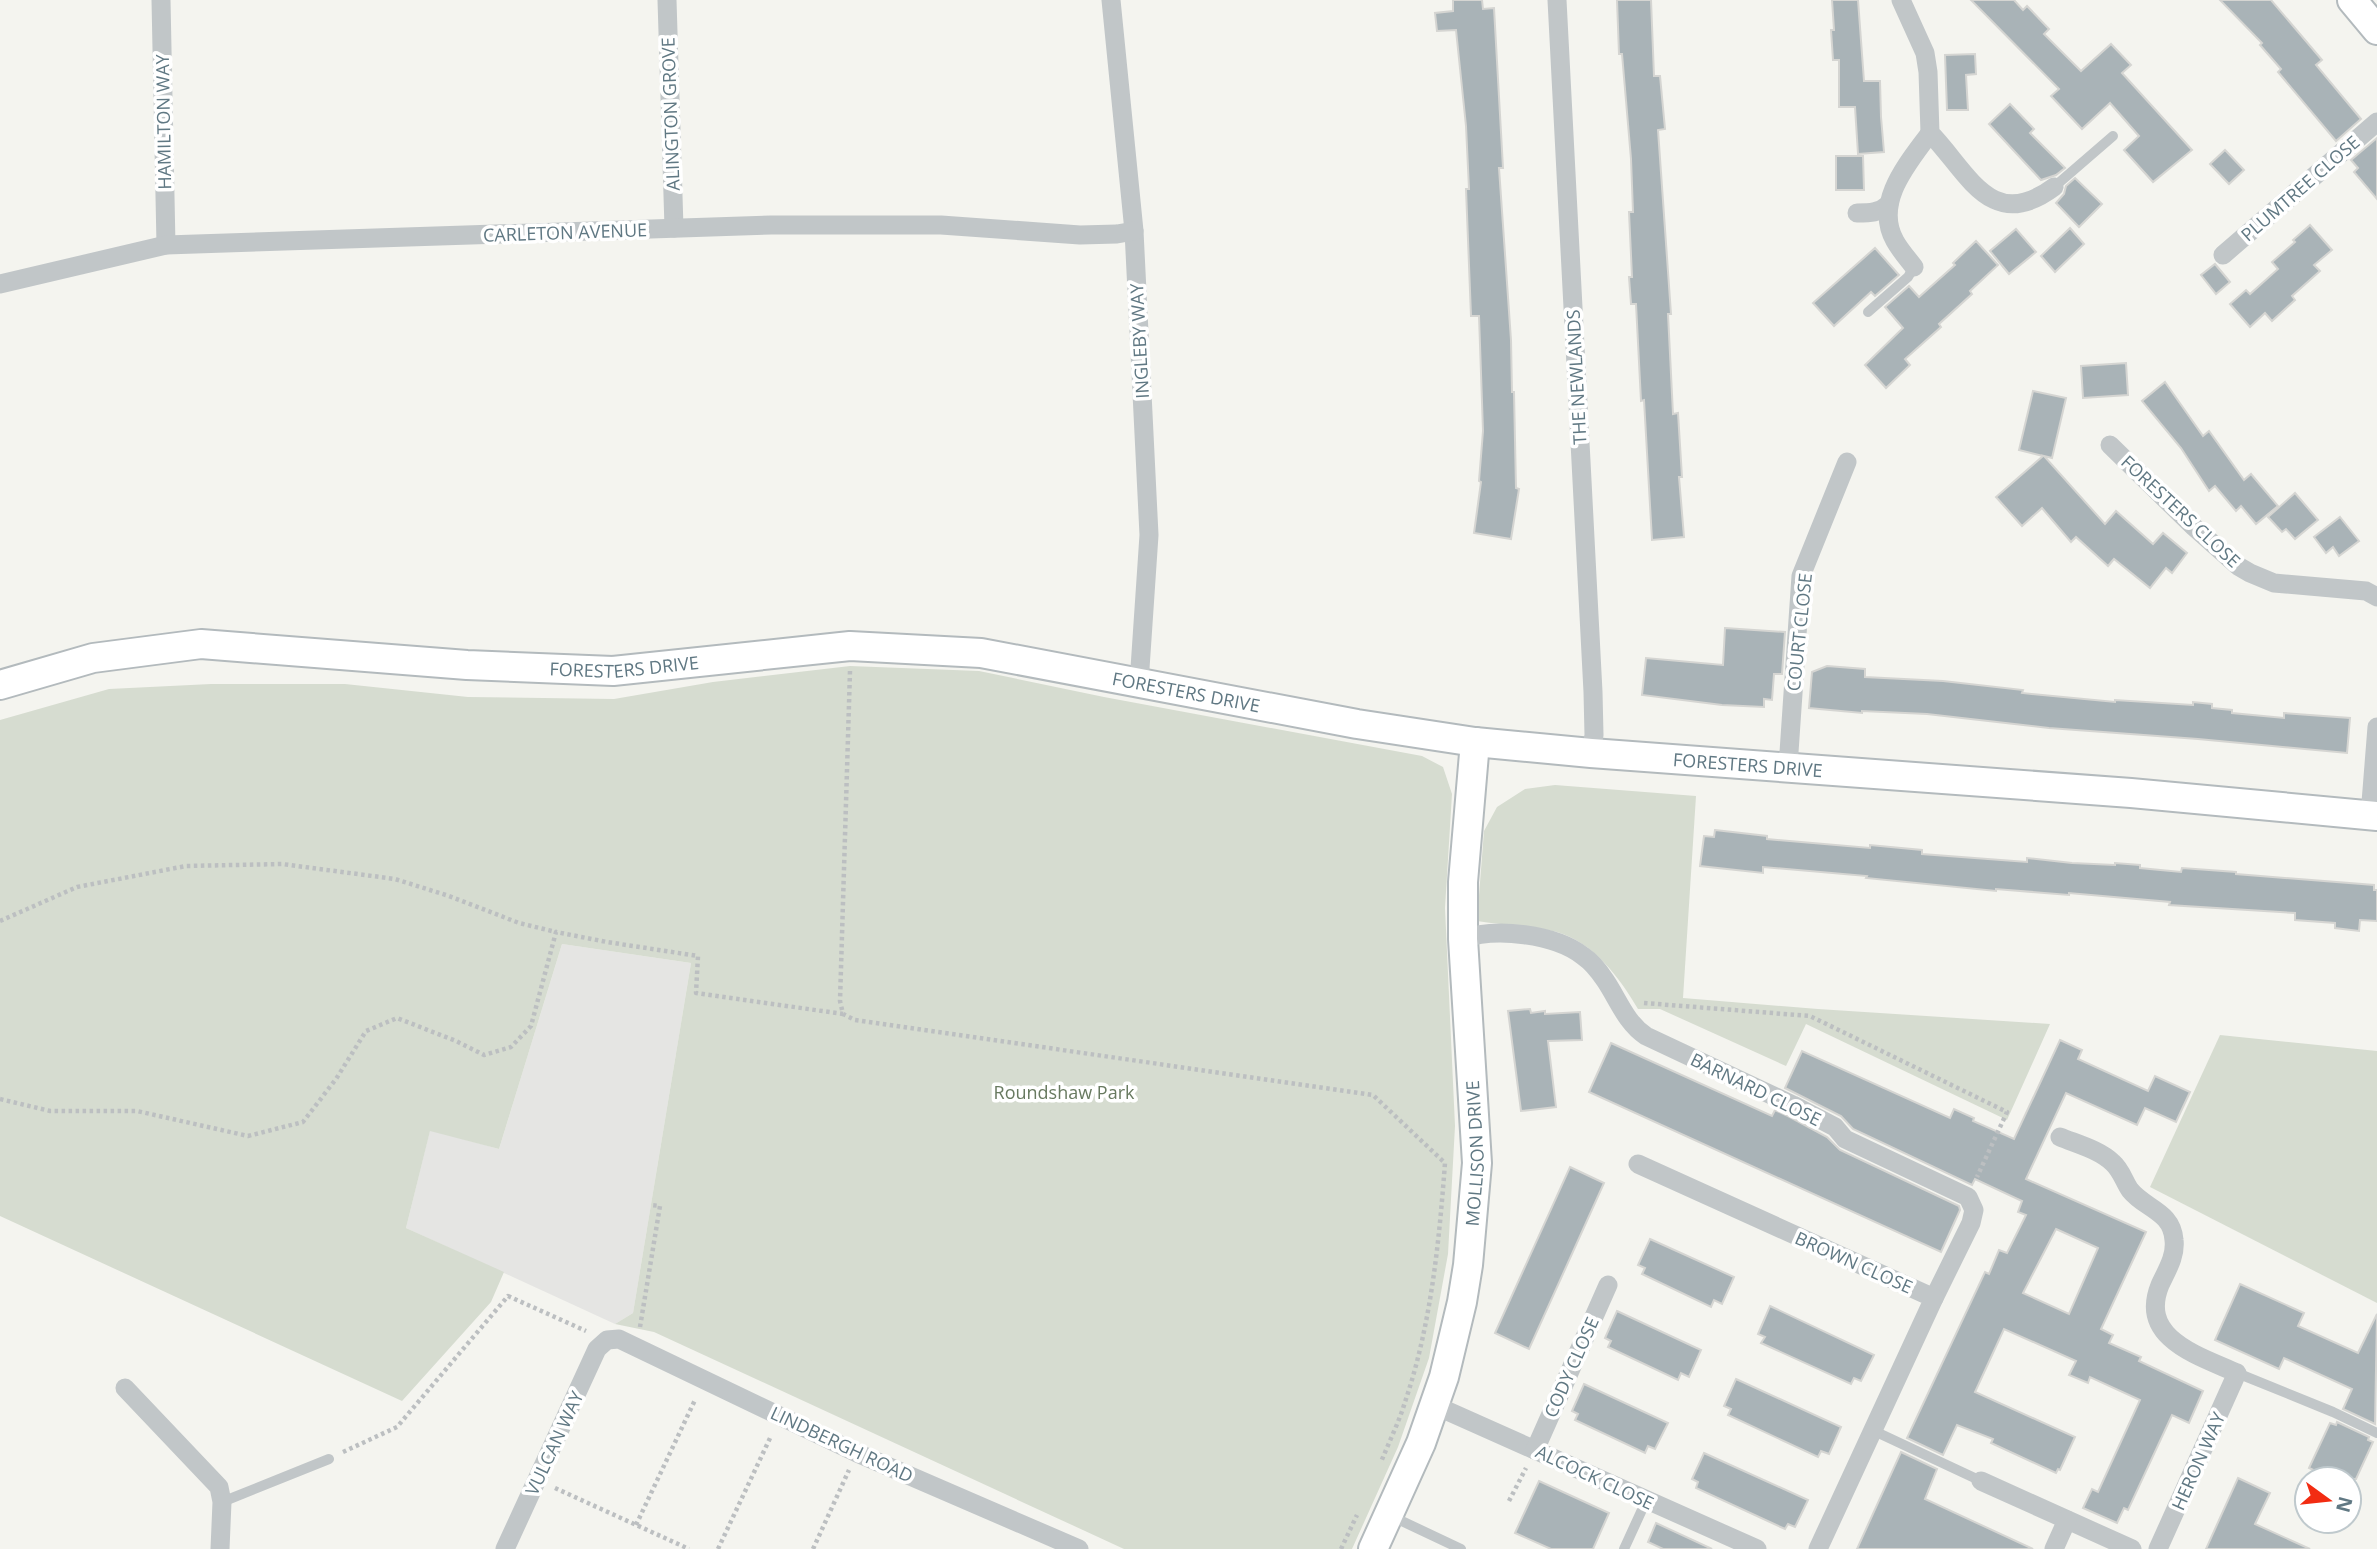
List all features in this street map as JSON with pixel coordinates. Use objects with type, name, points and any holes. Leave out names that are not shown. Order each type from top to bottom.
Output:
[{"type":"main road","points":[[2352,0],[2377,30]]},
{"type":"main road","name":"FORESTERS DRIVE","points":[[0,685],[93,658],[201,645],[467,665],[613,671],[850,646],[981,653],[1357,724],[1475,742],[2131,793],[2374,816]]},
{"type":"main road","name":"MOLLISON DRIVE","points":[[1373,1549],[1434,1405],[1447,1365],[1468,1265],[1476,1179],[1463,939],[1464,854],[1475,742]]},
{"type":"street","name":"HAMILTON WAY","points":[[161,0],[166,245]]},
{"type":"street","name":"ALINGTON GROVE","points":[[667,0],[674,228]]},
{"type":"street","name":"INGLEBY WAY","points":[[1111,0],[1134,231],[1149,534],[1139,683]]},
{"type":"street","name":"THE NEWLANDS","points":[[1557,0],[1594,735],[1591,753]]},
{"type":"street","points":[[1901,0],[1925,53],[1928,72],[1930,133],[1900,174],[1889,204],[1890,227],[1894,240],[1914,267]]},
{"type":"street","name":"PLUMTREE CLOSE","points":[[2223,255],[2377,122]]},
{"type":"street","points":[[1930,133],[1967,178],[1982,192],[1999,201],[2025,204],[2054,187]]},
{"type":"street","points":[[1857,213],[1873,213],[1889,204]]},
{"type":"street","name":"CARLETON AVENUE","points":[[0,284],[166,245],[674,228],[917,225],[1080,235],[1134,231]]},
{"type":"street","name":"FORESTERS CLOSE","points":[[2110,445],[2194,527],[2250,573],[2274,583],[2366,591],[2377,597]]},
{"type":"street","name":"COURT CLOSE","points":[[1788,767],[1801,576],[1847,462]]},
{"type":"street","points":[[2374,816],[2377,727]]},
{"type":"street","name":"BARNARD CLOSE","points":[[1463,939],[1476,934],[1506,933],[1548,940],[1582,954],[1619,1001],[1636,1030],[1793,1105],[1835,1127],[1845,1139],[1968,1197]]},
{"type":"street","points":[[2060,1137],[2114,1163],[2131,1191],[2165,1216],[2175,1242],[2172,1260],[2156,1298],[2156,1310],[2162,1329],[2182,1348],[2237,1373]]},
{"type":"street","name":"BROWN CLOSE","points":[[1638,1164],[1934,1298],[1818,1549]]},
{"type":"street","points":[[1934,1298],[1971,1223],[1974,1210],[1968,1197]]},
{"type":"street","name":"CODY CLOSE","points":[[1535,1450],[1608,1285]]},
{"type":"street","name":"LINDBERGH ROAD","points":[[607,1340],[619,1339],[857,1453],[1079,1549]]},
{"type":"street","name":"VULCAN WAY","points":[[505,1549],[597,1349],[607,1340]]},
{"type":"street","name":"HERON WAY","points":[[2158,1549],[2237,1373]]},
{"type":"street","points":[[125,1388],[219,1487],[222,1502],[220,1549]]},
{"type":"street","name":"ALCOCK CLOSE","points":[[1434,1405],[1757,1549]]},
{"type":"street","points":[[1981,1481],[2132,1549]]},
{"type":"street","points":[[2054,1549],[2067,1520]]},
{"type":"lane","points":[[2054,187],[2113,135]]},
{"type":"lane","points":[[1868,312],[1908,277],[1914,267]]},
{"type":"lane","points":[[2237,1373],[2377,1433]]},
{"type":"lane","points":[[1872,1430],[1981,1481]]},
{"type":"lane","points":[[222,1502],[329,1459]]},
{"type":"lane","points":[[1625,1549],[1646,1501]]},
{"type":"lane","points":[[1389,1515],[1461,1549]]},
{"type":"path","points":[[844,1014],[840,1001],[850,646]]},
{"type":"path","points":[[0,921],[77,887],[187,866],[282,864],[395,879],[520,923],[607,942],[698,956],[696,993],[844,1014],[855,1020],[1373,1095],[1445,1163],[1438,1251],[1421,1344],[1405,1402],[1380,1464]]},
{"type":"path","points":[[0,1099],[50,1111],[137,1111],[248,1136],[303,1122],[336,1079],[366,1031],[397,1018],[484,1055],[511,1047],[531,1026],[556,932]]},
{"type":"path","points":[[1619,1001],[1810,1016],[2007,1112],[1968,1197]]},
{"type":"path","points":[[636,1348],[660,1206],[651,1205]]},
{"type":"path","points":[[329,1459],[397,1427],[508,1296],[607,1340]]},
{"type":"path","points":[[636,1525],[704,1381]]},
{"type":"path","points":[[718,1549],[780,1416]]},
{"type":"path","points":[[1509,1502],[1535,1450]]},
{"type":"path","points":[[813,1549],[857,1453]]},
{"type":"path","points":[[538,1480],[689,1549]]},
{"type":"path","points":[[1341,1549],[1358,1513]]},
{"type":"shaded area","points":[[562,944],[691,963],[633,1313],[615,1324],[406,1228],[430,1130],[499,1149]]},
{"type":"green space","name":"Roundshaw Park","points":[[850,666],[979,671],[1422,756],[1443,767],[1452,794],[1445,908],[1455,1126],[1448,1254],[1429,1358],[1398,1447],[1352,1549],[1124,1549],[654,1332],[615,1324],[633,1313],[691,963],[562,944],[499,1149],[430,1131],[406,1228],[504,1272],[491,1302],[402,1401],[0,1216],[0,720],[109,689],[211,684],[345,684],[468,697],[614,699],[713,682]]},
{"type":"green space","points":[[1555,785],[1696,796],[1683,998],[2050,1024],[2007,1120],[1806,1024],[1786,1066],[1660,1009],[1638,1009],[1623,985],[1604,963],[1570,937],[1547,930],[1477,921],[1484,831],[1497,807],[1525,789]]},
{"type":"green space","points":[[2220,1035],[2377,1051],[2377,1303],[2150,1187]]},
{"type":"building","points":[[1453,0],[1482,0],[1483,9],[1494,8],[1503,168],[1499,168],[1514,392],[1516,488],[1519,489],[1511,539],[1474,533],[1481,482],[1483,431],[1479,316],[1471,316],[1466,126],[1456,30],[1437,31],[1435,13],[1453,11]]},
{"type":"building","points":[[1617,0],[1651,0],[1654,76],[1660,76],[1665,129],[1658,130],[1671,314],[1668,314],[1673,414],[1678,413],[1684,537],[1652,540],[1636,304],[1631,304],[1629,277],[1632,277],[1629,212],[1633,212],[1631,159],[1622,54],[1619,54]]},
{"type":"building","points":[[1832,0],[1858,0],[1864,81],[1880,81],[1884,152],[1858,154],[1855,107],[1839,107],[1839,60],[1833,60]]},
{"type":"building","points":[[1971,0],[2014,0],[2023,10],[2027,6],[2049,29],[2044,34],[2081,71],[2111,44],[2131,65],[2122,73],[2192,150],[2153,182],[2124,150],[2139,136],[2110,103],[2082,129],[2051,96],[2059,89]]},
{"type":"building","points":[[2220,0],[2271,0],[2322,60],[2316,65],[2361,119],[2336,141],[2278,72],[2281,69],[2260,45],[2262,43]]},
{"type":"building","points":[[1975,54],[1976,74],[1966,75],[1968,110],[1947,110],[1945,55]]},
{"type":"building","points":[[2010,104],[2034,129],[2030,133],[2065,168],[2056,175],[2041,180],[1989,124]]},
{"type":"building","points":[[2377,138],[2377,199],[2354,172],[2358,168],[2351,160]]},
{"type":"building","points":[[2225,150],[2244,170],[2229,184],[2210,164]]},
{"type":"building","points":[[1836,156],[1863,156],[1864,190],[1836,190]]},
{"type":"building","points":[[2075,178],[2102,204],[2079,227],[2056,203],[2064,194],[2066,186]]},
{"type":"building","points":[[2310,225],[2332,250],[2314,265],[2320,271],[2292,296],[2295,300],[2272,321],[2265,313],[2250,327],[2230,304],[2246,290],[2250,294],[2278,269],[2272,262]]},
{"type":"building","points":[[2070,228],[2084,244],[2055,272],[2041,256]]},
{"type":"building","points":[[2016,229],[2036,252],[2009,274],[1990,251]]},
{"type":"building","points":[[1976,241],[1998,265],[1970,291],[1972,294],[1939,324],[1941,327],[1905,359],[1910,365],[1886,388],[1865,365],[1903,328],[1885,307],[1909,286],[1919,297],[1955,265],[1953,263]]},
{"type":"building","points":[[1875,248],[1899,275],[1875,296],[1871,292],[1834,326],[1813,303]]},
{"type":"building","points":[[2215,264],[2230,282],[2216,294],[2201,275]]},
{"type":"building","points":[[2126,363],[2128,395],[2083,398],[2081,366]]},
{"type":"building","points":[[2165,382],[2203,436],[2209,431],[2244,480],[2251,474],[2278,506],[2256,524],[2241,506],[2236,511],[2215,486],[2209,491],[2181,448],[2142,401]]},
{"type":"building","points":[[2033,391],[2066,398],[2052,458],[2044,456],[2105,524],[2116,511],[2153,544],[2163,533],[2187,553],[2172,573],[2166,568],[2150,588],[2114,559],[2108,566],[2076,537],[2071,542],[2042,508],[2022,526],[1996,497],[2043,456],[2019,450]]},
{"type":"building","points":[[2295,493],[2318,520],[2295,539],[2286,529],[2282,532],[2268,517]]},
{"type":"building","points":[[2340,517],[2359,541],[2339,556],[2333,547],[2326,553],[2314,537]]},
{"type":"building","points":[[1725,628],[1785,632],[1782,674],[1774,674],[1772,700],[1764,699],[1764,707],[1722,705],[1642,695],[1646,658],[1723,665]]},
{"type":"building","points":[[1827,666],[1865,669],[1865,677],[1943,681],[2023,690],[2022,693],[2115,702],[2193,705],[2193,702],[2212,704],[2212,708],[2232,710],[2232,713],[2284,718],[2284,713],[2350,718],[2347,753],[2049,728],[1927,714],[1862,713],[1809,708],[1812,672]]},
{"type":"building","points":[[1715,830],[1767,836],[1767,839],[1922,850],[1922,854],[2027,862],[2027,858],[2072,863],[2115,863],[2181,872],[2182,868],[2374,885],[2374,890],[2377,890],[2377,921],[2360,920],[2359,931],[2335,928],[2335,923],[2295,920],[2295,913],[2169,905],[2170,902],[2069,893],[1996,891],[1763,867],[1763,873],[1700,866],[1704,836],[1714,837]]},
{"type":"building","points":[[1530,1009],[1531,1013],[1545,1011],[1545,1014],[1580,1012],[1582,1040],[1548,1041],[1556,1107],[1521,1111],[1508,1011]]},
{"type":"building","points":[[2060,1040],[2082,1050],[2078,1059],[2148,1091],[2155,1076],[2190,1092],[2176,1122],[2145,1108],[2137,1125],[2066,1093],[2026,1179],[2146,1232],[2101,1329],[2113,1335],[2109,1343],[2141,1357],[2139,1361],[2203,1391],[2189,1423],[2172,1415],[2128,1510],[2124,1508],[2117,1523],[2083,1508],[2092,1489],[2098,1492],[2140,1400],[2090,1377],[2088,1383],[2069,1375],[2076,1361],[2004,1329],[1975,1392],[2075,1437],[2060,1470],[2056,1473],[1991,1443],[1993,1439],[1957,1425],[1943,1455],[1907,1438],[1985,1272],[1989,1274],[1999,1250],[2007,1253],[2026,1215],[2018,1212],[2022,1201],[1975,1179],[1972,1185],[1853,1129],[1841,1116],[1785,1088],[1802,1051],[1950,1118],[1954,1109],[1974,1118],[1973,1121],[2014,1139]],"holes":[[[2056,1229],[2098,1248],[2069,1314],[2023,1293]]]},
{"type":"building","points":[[1611,1043],[1772,1116],[1775,1110],[1788,1116],[1827,1137],[1840,1150],[1959,1206],[1960,1210],[1941,1252],[1589,1092]]},
{"type":"building","points":[[1570,1167],[1604,1183],[1529,1349],[1495,1333]]},
{"type":"building","points":[[1650,1239],[1734,1277],[1722,1304],[1714,1300],[1711,1307],[1642,1274],[1645,1268],[1638,1265]]},
{"type":"building","points":[[2240,1284],[2304,1313],[2298,1326],[2358,1353],[2377,1314],[2375,1424],[2343,1409],[2352,1389],[2284,1358],[2279,1369],[2215,1340]]},
{"type":"building","points":[[1770,1306],[1874,1355],[1861,1381],[1854,1378],[1851,1384],[1761,1343],[1765,1337],[1758,1334]]},
{"type":"building","points":[[1617,1311],[1701,1350],[1689,1377],[1681,1373],[1678,1380],[1608,1347],[1611,1341],[1605,1338]]},
{"type":"building","points":[[1736,1379],[1841,1427],[1829,1454],[1821,1451],[1818,1457],[1728,1415],[1731,1409],[1724,1406]]},
{"type":"building","points":[[1584,1384],[1668,1423],[1655,1449],[1648,1446],[1645,1453],[1575,1420],[1578,1414],[1572,1411]]},
{"type":"building","points":[[2337,1422],[2369,1437],[2368,1440],[2373,1442],[2362,1465],[2310,1465],[2330,1423],[2336,1425]]},
{"type":"building","points":[[1901,1452],[1937,1469],[1925,1499],[2033,1549],[1857,1549]]},
{"type":"building","points":[[1704,1453],[1808,1500],[1795,1527],[1788,1524],[1785,1529],[1696,1488],[1698,1482],[1692,1479]]},
{"type":"building","points":[[2238,1478],[2270,1493],[2255,1524],[2310,1549],[2206,1549]]},
{"type":"building","points":[[1539,1481],[1609,1513],[1593,1549],[1551,1549],[1515,1533]]},
{"type":"building","points":[[1656,1523],[1712,1549],[1663,1549],[1648,1542]]}]
